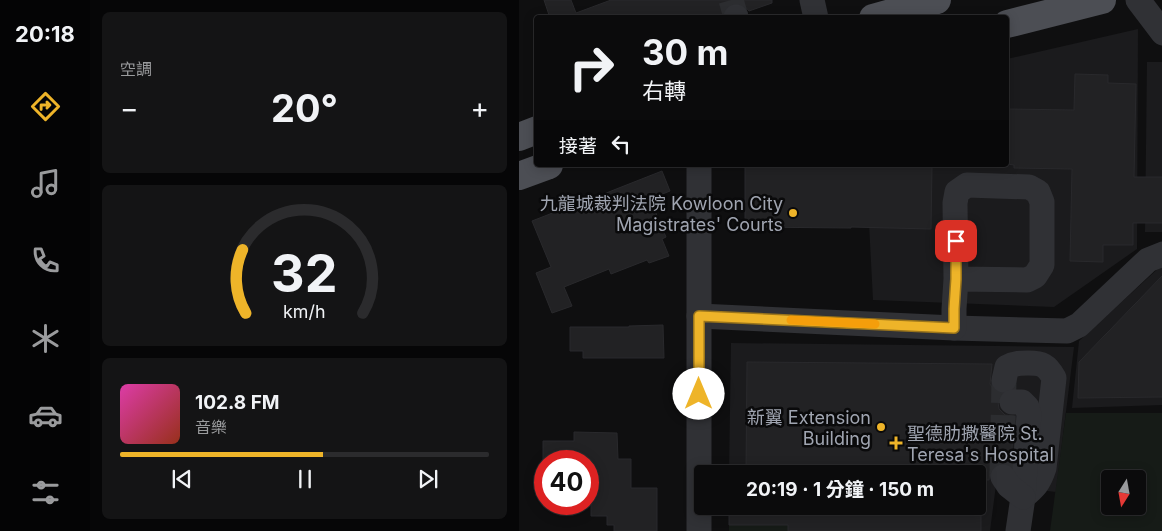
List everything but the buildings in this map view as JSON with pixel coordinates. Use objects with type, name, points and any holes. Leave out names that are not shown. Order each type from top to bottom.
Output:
[{"type":"main road","points":[[884,15],[937,0]]},
{"type":"main road","points":[[1009,23],[1102,0]]},
{"type":"main road","points":[[519,137],[534,131]]},
{"type":"main road","points":[[519,176],[544,167]]},
{"type":"street","points":[[812,0],[815,15]]},
{"type":"street","points":[[1139,0],[1162,33]]},
{"type":"street","points":[[699,167],[699,531]]},
{"type":"street","points":[[954,328],[956,279],[955,203],[957,192],[967,185],[1029,186],[1038,192],[1042,202],[1042,265],[1035,276],[1027,280],[956,279]]},
{"type":"street","points":[[699,316],[954,328],[1067,331],[1079,325],[1148,260],[1162,254]]},
{"type":"street","points":[[1018,531],[1023,497],[1029,415],[1027,407],[1008,391],[1007,367],[1014,363],[1039,363],[1049,370],[1054,378],[1044,468],[1040,480],[1023,497]]},
{"type":"street","points":[[1003,477],[1009,486],[1023,497]]},
{"type":"shaded area","points":[[1138,29],[1137,249],[1054,307],[873,300],[866,167],[1009,167],[1009,59]]},
{"type":"shaded area","points":[[1147,62],[1162,62],[1162,232],[1145,232]]},
{"type":"shaded area","points":[[1162,265],[1162,405],[1072,408],[1079,341]]},
{"type":"shaded area","name":"聖德肋撒醫院 St. Teresa's Hospital","points":[[731,343],[1074,347],[1056,492],[996,485],[990,531],[788,531],[788,515],[986,515],[986,465],[729,465]]},
{"type":"shaded area","points":[[1066,413],[1162,413],[1162,531],[1050,531]]},
{"type":"shaded area","points":[[729,525],[788,525],[788,531],[729,531]]},
{"type":"tunnel","points":[[731,0],[735,15]]},
{"type":"tunnel","points":[[1003,477],[1004,380]]},
{"type":"slow traffic","points":[[791,320],[875,324]]},
{"type":"place","name":"九龍城裁判法院 Kowloon City Magistrates' Courts","points":[[793,213]]},
{"type":"place","name":"新翼 Extension Building","points":[[881,427]]},
{"type":"place","name":"聖德肋撒醫院 St. Teresa's Hospital","points":[[896,443]]},
{"type":"route","points":[[699,394],[699,316],[954,328],[956,241]]}]
